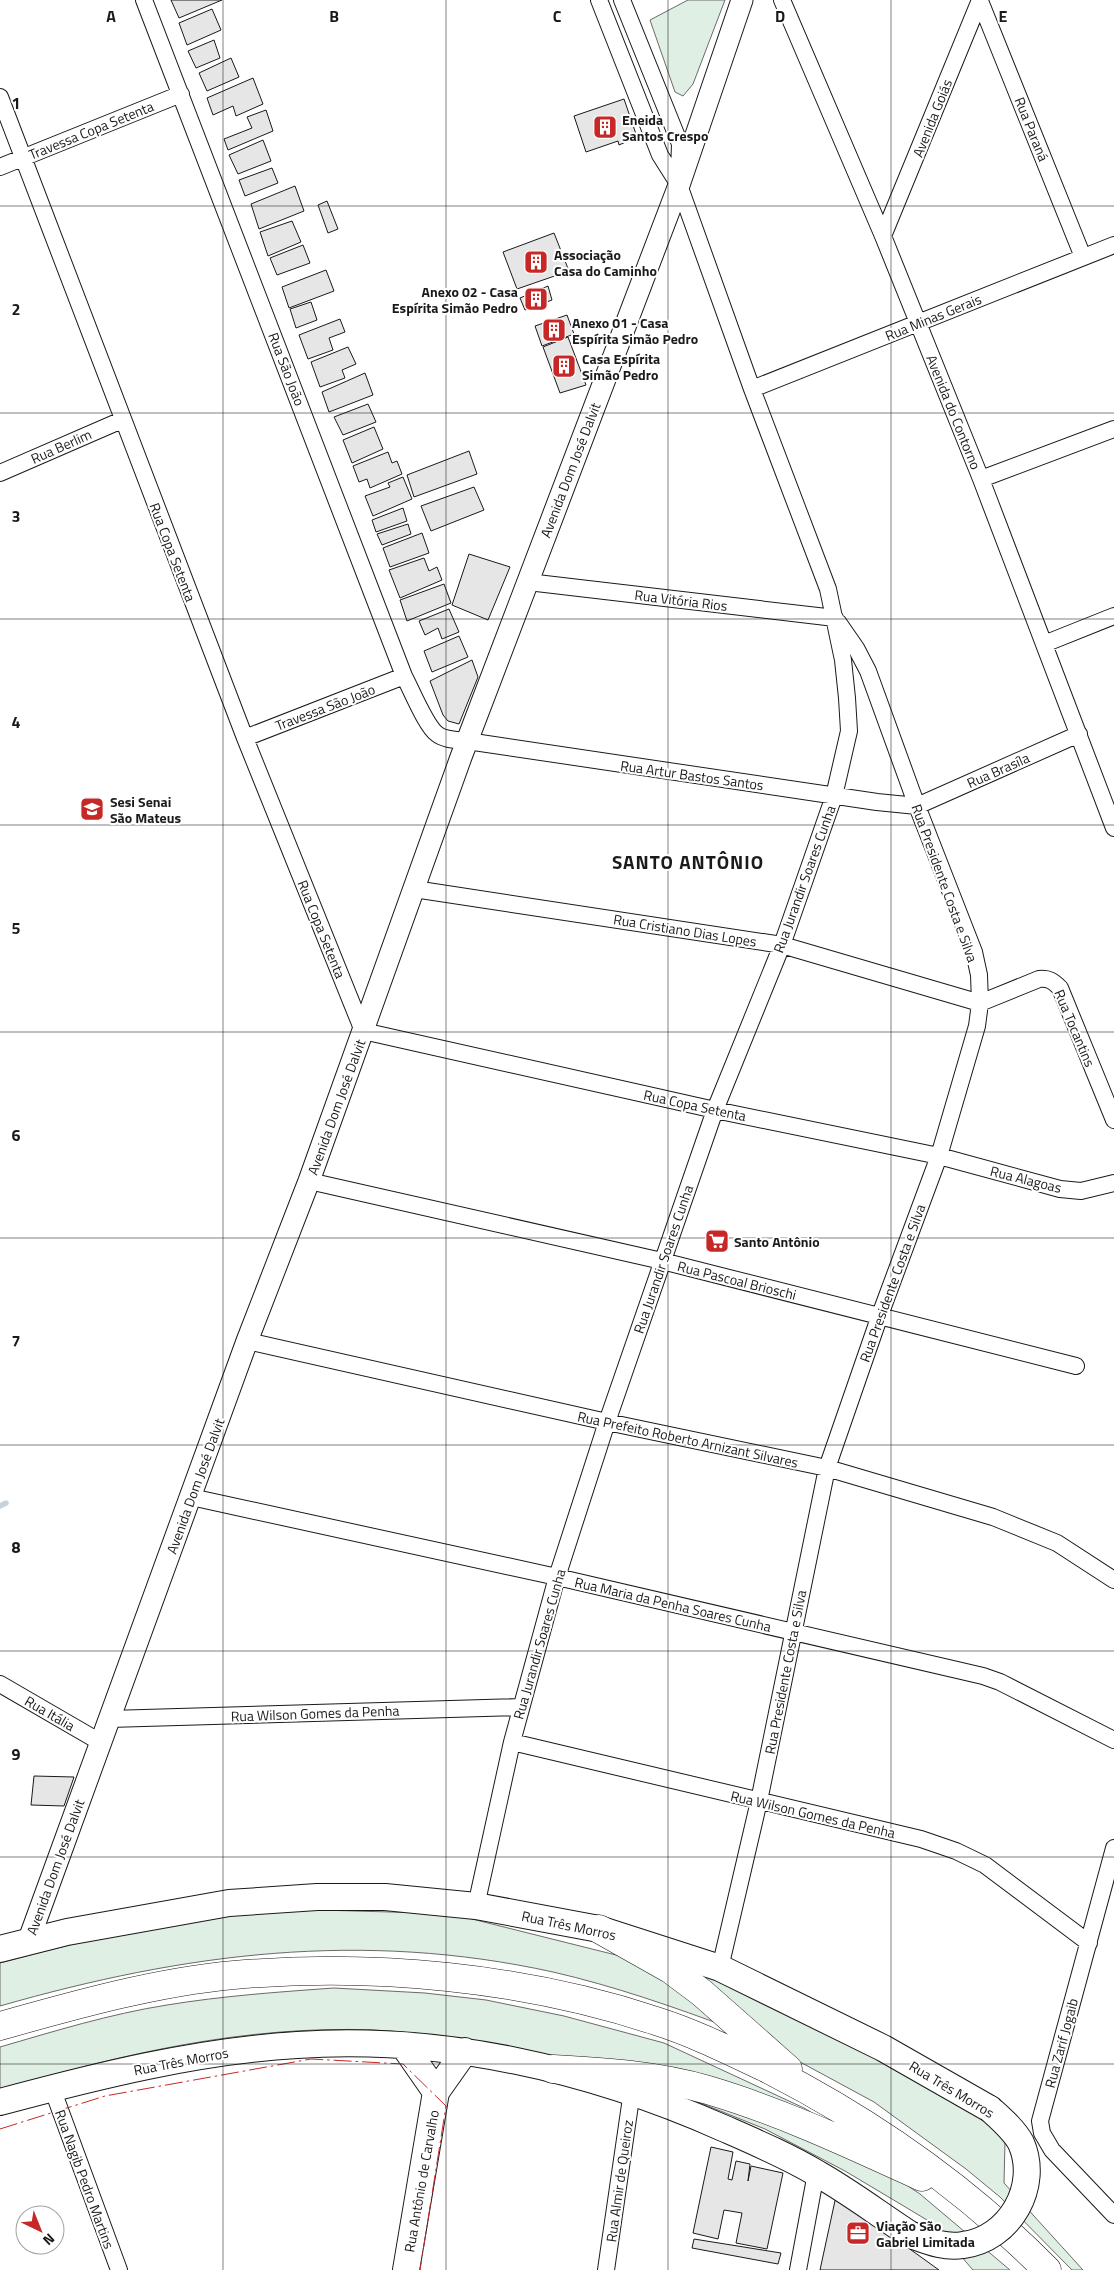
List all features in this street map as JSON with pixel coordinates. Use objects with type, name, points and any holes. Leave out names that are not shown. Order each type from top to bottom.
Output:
[{"type":"highway","points":[[599,1929],[678,1975],[702,1993],[816,2093]]},
{"type":"highway","points":[[0,2026],[100,1998],[232,1975],[377,1971],[537,1991],[616,2009],[657,2021],[720,2045],[816,2093],[893,2141],[969,2198],[1047,2270]]},
{"type":"highway","points":[[553,2069],[647,2077],[706,2090],[771,2111],[969,2198]]},
{"type":"main road","name":"Rua Três Morros","points":[[0,1949],[67,1932],[229,1903],[317,1897],[385,1897],[476,1906],[599,1929],[720,1968],[883,2048],[990,2109],[1014,2134],[1026,2156],[1027,2178],[1019,2206],[1003,2226],[982,2240],[964,2245],[942,2246],[911,2235],[816,2173],[758,2143],[673,2106],[632,2091],[553,2069],[465,2051],[404,2046],[299,2044],[236,2050],[94,2078],[0,2102]]},
{"type":"main road","name":"Rua Antônio de Carvalho","points":[[404,2046],[436,2092]]},
{"type":"main road","name":"Rua Antônio de Carvalho","points":[[406,2270],[436,2092],[465,2051]]},
{"type":"street","name":"Rua São João","points":[[144,0],[404,676],[430,726],[437,734],[444,738],[467,741]]},
{"type":"street","points":[[599,0],[660,155],[679,185]]},
{"type":"street","points":[[622,0],[680,144],[679,185]]},
{"type":"street","name":"Avenida Dom José Dalvit","points":[[28,1942],[247,1341],[309,1181],[467,741],[679,185],[742,0]]},
{"type":"street","name":"Avenida do Contorno","points":[[782,0],[883,236],[981,479],[1079,734],[1109,798],[1114,828]]},
{"type":"street","name":"Avenida Goiás","points":[[883,236],[980,0]]},
{"type":"street","name":"Rua Paraná","points":[[980,0],[1083,257]]},
{"type":"street","name":"Travessa Copa Setenta","points":[[0,166],[181,94]]},
{"type":"street","name":"Rua Copa Setenta","points":[[0,97],[245,738],[353,1005]]},
{"type":"street","name":"Rua Jurandir Soares Cunha","points":[[476,1906],[512,1742],[557,1577],[607,1422],[715,1110],[782,945],[834,796],[849,731],[848,698],[835,618],[828,589],[752,389],[679,185]]},
{"type":"street","name":"Rua Minas Gerais","points":[[752,389],[1114,246]]},
{"type":"street","name":"Rua Berlim","points":[[0,473],[122,420]]},
{"type":"street","points":[[981,479],[1114,428]]},
{"type":"street","name":"Rua Vitória Rios","points":[[528,582],[835,618]]},
{"type":"street","points":[[1044,644],[1114,616]]},
{"type":"street","name":"Rua Presidente Costa e Silva","points":[[720,1968],[759,1801],[792,1632],[828,1468],[880,1315],[938,1156],[977,1026],[980,1003],[979,976],[974,952],[917,806],[868,672],[856,648],[835,618]]},
{"type":"street","name":"Travessa São João","points":[[245,738],[404,676]]},
{"type":"street","name":"Rua Brasíla","points":[[917,806],[1079,734]]},
{"type":"street","name":"Rua Artur Bastos Santos","points":[[467,741],[834,796],[917,806]]},
{"type":"street","name":"Rua Cristiano Dias Lopes","points":[[414,889],[782,945],[980,1003]]},
{"type":"street","name":"Rua Tocantins","points":[[980,1003],[1040,979],[1048,978],[1054,982],[1060,988],[1114,1120]]},
{"type":"street","name":"Avenida Dom José Dalvit","points":[[353,1005],[363,1032]]},
{"type":"street","name":"Rua Copa Setenta","points":[[363,1032],[715,1110],[938,1156]]},
{"type":"street","name":"Rua Alagoas","points":[[938,1156],[1060,1189],[1081,1191],[1114,1183]]},
{"type":"street","name":"Rua Pascoal Brioschi","points":[[309,1181],[662,1261],[1076,1366]]},
{"type":"street","name":"Rua Prefeito Roberto Arnizant Silvares","points":[[247,1341],[607,1422],[828,1468],[993,1517],[1057,1543],[1114,1580]]},
{"type":"street","name":"Rua Maria da Penha Soares Cunha","points":[[191,1497],[557,1577],[983,1676],[1000,1682],[1114,1740]]},
{"type":"street","name":"Rua Itália","points":[[0,1684],[100,1742]]},
{"type":"street","name":"Rua Wilson Gomes da Penha","points":[[109,1719],[521,1707]]},
{"type":"street","name":"Rua Wilson Gomes da Penha","points":[[512,1742],[921,1839],[956,1851],[985,1865],[1089,1943]]},
{"type":"street","name":"Rua Zarif Jogaib","points":[[1114,1848],[1040,2121],[1042,2133],[1052,2150],[1114,2215]]},
{"type":"street","name":"Rua Nagib Pedro Martins","points":[[52,2088],[119,2270]]},
{"type":"street","name":"Rua Almir de Queiroz","points":[[606,2270],[632,2091]]},
{"type":"street","points":[[798,2270],[816,2173]]},
{"type":"green space","points":[[688,0],[725,0],[693,84],[683,96],[675,92],[650,20]]},
{"type":"green space","points":[[319,1910],[426,1913],[464,1917],[616,1955],[652,1967],[733,2029],[644,1997],[553,1972],[482,1959],[412,1952],[343,1950],[274,1953],[206,1961],[138,1972],[0,2006],[0,1963],[94,1939],[190,1920],[238,1914]]},
{"type":"green space","points":[[691,1970],[770,2003],[808,2022],[995,2126],[1005,2142],[1004,2183],[1083,2270],[1072,2270],[1000,2197],[966,2169],[874,2102],[789,2056]]},
{"type":"green space","points":[[334,1988],[425,1993],[486,2000],[564,2016],[664,2043],[804,2108],[841,2130],[577,2062],[476,2042],[373,2030],[278,2032],[231,2037],[138,2054],[0,2090],[0,2047],[83,2023],[146,2009],[229,1997]]},
{"type":"green space","points":[[693,2100],[724,2100],[905,2184],[920,2194],[1010,2270],[973,2270],[932,2223],[845,2171],[765,2129]]},
{"type":"building","points":[[171,0],[222,0],[179,18]]},
{"type":"building","points":[[212,9],[221,30],[187,45],[179,23]]},
{"type":"building","points":[[214,40],[220,58],[196,68],[188,51]]},
{"type":"building","points":[[231,58],[239,77],[207,91],[199,73]]},
{"type":"building","points":[[253,78],[263,104],[236,116],[233,106],[213,115],[207,98]]},
{"type":"building","name":"Eneida Santos Crespo","points":[[624,99],[637,137],[619,145],[618,141],[586,152],[574,116]]},
{"type":"building","points":[[266,110],[273,131],[228,150],[224,139],[252,128],[247,117]]},
{"type":"building","points":[[263,140],[271,161],[238,174],[229,155]]},
{"type":"building","points":[[272,168],[278,183],[245,196],[239,180]]},
{"type":"building","points":[[295,186],[304,211],[259,229],[251,204]]},
{"type":"building","points":[[327,201],[338,229],[328,233],[318,205]]},
{"type":"building","points":[[292,221],[301,242],[268,256],[260,232]]},
{"type":"building","name":"Associação Casa do Caminho","points":[[554,233],[569,271],[517,289],[503,252]]},
{"type":"building","points":[[303,245],[310,263],[277,275],[270,258]]},
{"type":"building","points":[[326,270],[334,291],[289,308],[282,287]]},
{"type":"building","name":"Anexo 02 - Casa Espírita Simão Pedro","points":[[548,286],[552,300],[525,310],[520,298]]},
{"type":"building","points":[[311,302],[317,320],[296,328],[290,309]]},
{"type":"building","name":"Anexo 01 - Casa Espírita Simão Pedro","points":[[567,315],[574,334],[542,346],[535,326]]},
{"type":"building","points":[[340,319],[345,332],[329,338],[333,350],[308,359],[299,335]]},
{"type":"building","name":"Casa Espírita Simão Pedro","points":[[568,337],[586,385],[560,393],[543,347]]},
{"type":"building","points":[[348,347],[356,364],[342,370],[345,378],[320,387],[311,362]]},
{"type":"building","points":[[365,373],[373,395],[329,412],[322,392]]},
{"type":"building","points":[[368,404],[376,422],[343,435],[334,417]]},
{"type":"building","points":[[374,427],[383,449],[352,463],[343,440]]},
{"type":"building","points":[[469,451],[477,474],[414,497],[407,475]]},
{"type":"building","points":[[388,452],[392,463],[397,461],[402,474],[370,488],[367,479],[359,482],[353,466]]},
{"type":"building","points":[[403,477],[412,499],[373,516],[365,496],[390,487],[388,483]]},
{"type":"building","points":[[474,487],[484,510],[431,531],[421,506]]},
{"type":"building","points":[[403,508],[407,521],[376,532],[372,520]]},
{"type":"building","points":[[408,524],[411,534],[382,545],[377,534]]},
{"type":"building","points":[[422,533],[429,553],[390,567],[383,548]]},
{"type":"building","points":[[469,554],[510,567],[488,620],[452,605]]},
{"type":"building","points":[[424,558],[429,571],[437,567],[442,580],[400,598],[389,570]]},
{"type":"building","points":[[444,584],[451,603],[407,621],[400,600]]},
{"type":"building","points":[[449,609],[459,632],[442,639],[438,628],[425,635],[419,621]]},
{"type":"building","points":[[459,636],[468,657],[432,672],[424,651]]},
{"type":"building","points":[[472,660],[478,677],[459,724],[448,721],[443,715],[430,681]]},
{"type":"building","points":[[34,1776],[74,1777],[64,1806],[31,1805]]},
{"type":"building","points":[[711,2147],[733,2152],[728,2179],[732,2180],[736,2161],[750,2164],[748,2181],[751,2166],[783,2173],[767,2249],[736,2243],[742,2213],[724,2210],[718,2239],[693,2233]]},
{"type":"building","name":"Viação São Gabriel Limitada","points":[[836,2196],[939,2270],[820,2270]]},
{"type":"building","points":[[694,2239],[781,2253],[778,2264],[692,2248]]},
{"type":"waterway","points":[[0,1506],[6,1503]]},
{"type":"power","points":[[0,2129],[105,2096],[311,2059],[403,2064],[446,2106],[420,2270]]},
{"type":"place","name":"Eneida Santos Crespo","points":[[605,127]]},
{"type":"place","name":"Associação Casa do Caminho","points":[[536,262]]},
{"type":"place","name":"Anexo 02 - Casa Espírita Simão Pedro","points":[[536,299]]},
{"type":"place","name":"Anexo 01 - Casa Espírita Simão Pedro","points":[[554,330]]},
{"type":"place","name":"Casa Espírita Simão Pedro","points":[[564,366]]},
{"type":"place","name":"Sesi Senai São Mateus","points":[[92,809]]},
{"type":"place","name":"Santo Antônio","points":[[717,1241]]},
{"type":"place","name":"Viação São Gabriel Limitada","points":[[858,2233]]},
{"type":"district","name":"SANTO ANTÔNIO","points":[[688,861]]}]
